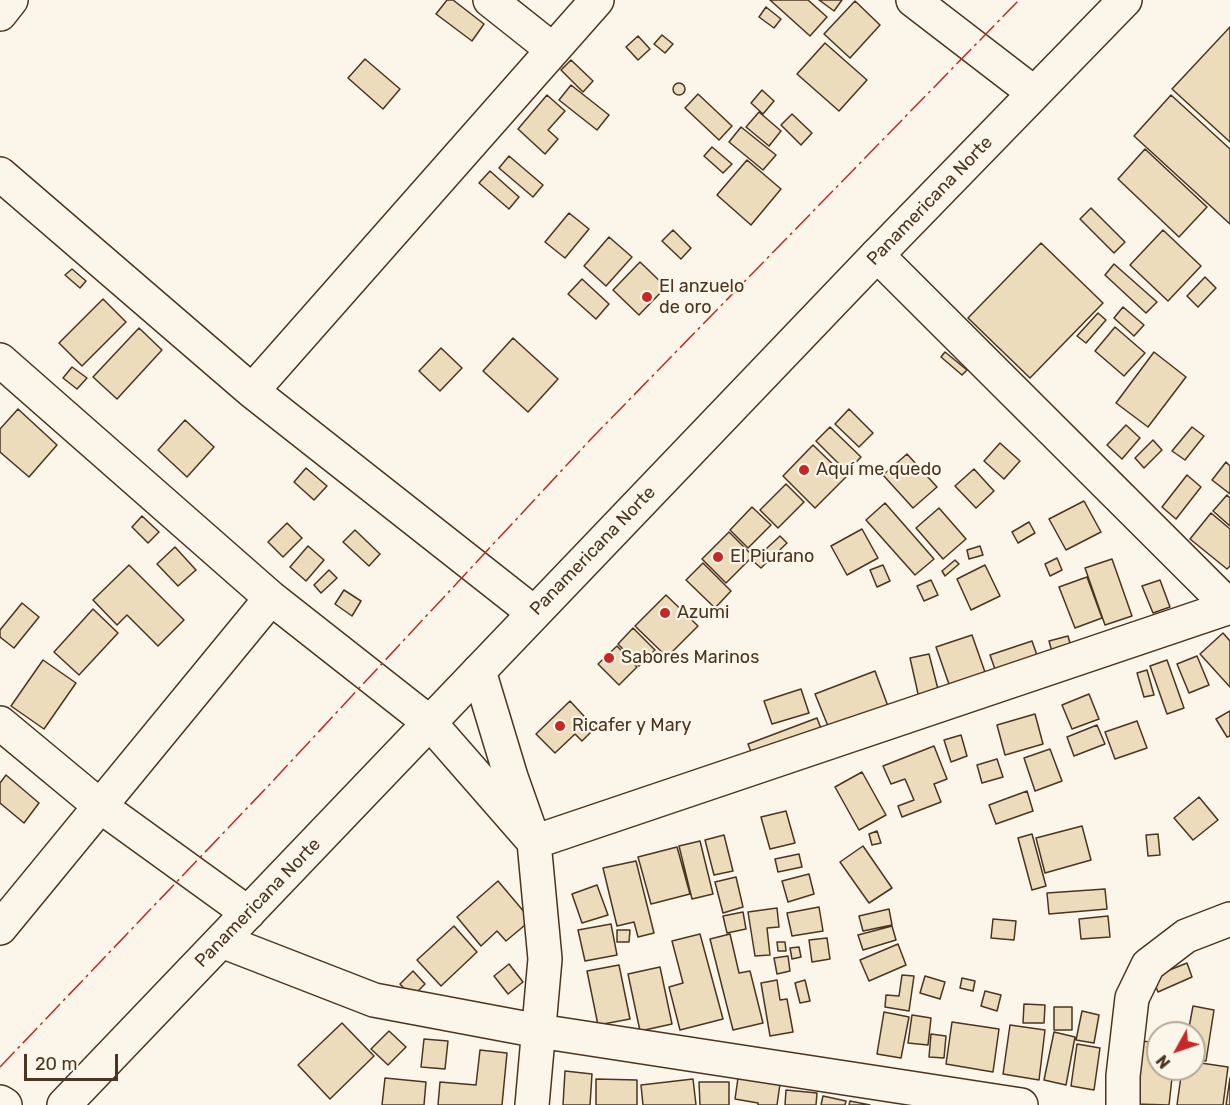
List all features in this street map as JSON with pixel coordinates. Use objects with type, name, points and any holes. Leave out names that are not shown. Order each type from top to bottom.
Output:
[{"type":"main road","points":[[0,14],[11,0]]},
{"type":"main road","points":[[490,0],[553,50]]},
{"type":"main road","points":[[252,391],[597,0]]},
{"type":"main road","points":[[913,0],[1034,93]]},
{"type":"main road","name":"Panamericana Norte","points":[[64,1105],[877,255],[1125,0]]},
{"type":"main road","points":[[0,174],[252,391],[534,613]]},
{"type":"main road","points":[[534,842],[1230,607],[877,255]]},
{"type":"main road","points":[[0,360],[271,598],[429,723],[534,842]]},
{"type":"main road","points":[[0,928],[271,598]]},
{"type":"main road","points":[[479,671],[511,777],[534,842],[545,959],[532,1105]]},
{"type":"main road","points":[[0,723],[100,806],[248,913]]},
{"type":"main road","points":[[1123,1105],[1123,1076],[1132,998],[1148,965],[1186,936],[1230,919]]},
{"type":"main road","points":[[222,941],[374,1000],[539,1031],[1022,1105]]},
{"type":"main road","points":[[0,1102],[4,1105]]},
{"type":"building","points":[[447,0],[453,0],[484,24],[472,41],[436,14]]},
{"type":"building","points":[[770,0],[808,0],[827,17],[810,36]]},
{"type":"building","points":[[819,0],[842,0],[834,11]]},
{"type":"building","points":[[855,1],[880,25],[850,58],[824,34]]},
{"type":"building","points":[[766,7],[781,19],[774,28],[759,17]]},
{"type":"building","points":[[1230,27],[1230,142],[1172,89]]},
{"type":"building","points":[[662,35],[673,44],[665,53],[654,44]]},
{"type":"building","points":[[638,36],[650,49],[638,60],[626,47]]},
{"type":"building","points":[[825,43],[867,80],[839,111],[797,74]]},
{"type":"building","points":[[365,59],[400,89],[383,109],[348,78]]},
{"type":"building","points":[[571,60],[593,81],[583,92],[561,70]]},
{"type":"building","points":[[681,83],[685,89],[681,95],[677,95],[673,87]]},
{"type":"building","points":[[571,85],[609,115],[597,130],[559,100]]},
{"type":"building","points":[[762,90],[774,101],[763,114],[751,103]]},
{"type":"building","points":[[698,94],[732,126],[719,140],[685,108]]},
{"type":"building","points":[[547,95],[565,111],[548,130],[558,139],[545,154],[518,129]]},
{"type":"building","points":[[1171,95],[1230,149],[1230,224],[1134,136]]},
{"type":"building","points":[[759,112],[781,131],[769,146],[746,127]]},
{"type":"building","points":[[792,114],[812,133],[801,145],[781,125]]},
{"type":"building","points":[[741,127],[776,155],[763,170],[729,142]]},
{"type":"building","points":[[712,147],[732,164],[723,173],[704,156]]},
{"type":"building","points":[[1145,149],[1207,207],[1179,237],[1118,179]]},
{"type":"building","points":[[509,156],[543,185],[533,197],[499,168]]},
{"type":"building","points":[[747,160],[781,189],[751,225],[717,195]]},
{"type":"building","points":[[490,171],[519,197],[509,209],[479,183]]},
{"type":"building","points":[[1091,208],[1125,242],[1114,253],[1080,219]]},
{"type":"building","points":[[569,213],[589,229],[565,258],[545,242]]},
{"type":"building","points":[[673,230],[691,248],[681,259],[662,241]]},
{"type":"building","points":[[1163,230],[1201,266],[1168,301],[1130,265]]},
{"type":"building","points":[[609,237],[632,257],[606,286],[584,266]]},
{"type":"building","points":[[1041,243],[1103,303],[1030,378],[968,318]]},
{"type":"building","points":[[640,262],[666,287],[639,315],[613,290]]},
{"type":"building","points":[[1114,264],[1157,302],[1146,313],[1105,275]]},
{"type":"building","points":[[72,269],[86,281],[80,288],[65,275]]},
{"type":"building","points":[[1205,277],[1216,288],[1198,307],[1187,296]]},
{"type":"building","points":[[582,279],[609,304],[596,319],[568,294]]},
{"type":"building","points":[[103,299],[126,322],[82,366],[59,343]]},
{"type":"building","points":[[1123,307],[1144,325],[1134,336],[1114,318]]},
{"type":"building","points":[[1098,313],[1106,320],[1086,343],[1077,336]]},
{"type":"building","points":[[1115,327],[1145,353],[1124,376],[1095,351]]},
{"type":"building","points":[[139,328],[162,350],[117,399],[93,377]]},
{"type":"building","points":[[513,338],[558,379],[528,412],[483,371]]},
{"type":"building","points":[[441,348],[462,368],[440,391],[419,371]]},
{"type":"building","points":[[945,352],[967,370],[962,375],[941,357]]},
{"type":"building","points":[[1154,352],[1186,377],[1148,427],[1116,403]]},
{"type":"building","points":[[72,367],[87,378],[77,389],[63,378]]},
{"type":"building","points":[[18,409],[57,445],[29,477],[0,452],[0,429]]},
{"type":"building","points":[[849,409],[873,433],[859,447],[835,424]]},
{"type":"building","points":[[185,420],[214,447],[187,477],[158,450]]},
{"type":"building","points":[[1126,425],[1140,438],[1122,459],[1107,445]]},
{"type":"building","points":[[830,427],[861,457],[847,472],[816,441]]},
{"type":"building","points":[[1192,427],[1204,436],[1185,460],[1172,451]]},
{"type":"building","points":[[1153,440],[1162,450],[1144,468],[1135,458]]},
{"type":"building","points":[[1000,443],[1020,461],[1004,479],[984,461]]},
{"type":"building","points":[[813,445],[846,477],[815,508],[783,476]]},
{"type":"building","points":[[907,454],[937,487],[913,508],[883,475]]},
{"type":"building","points":[[1226,462],[1230,466],[1230,494],[1212,480]]},
{"type":"building","points":[[306,468],[327,486],[314,500],[294,482]]},
{"type":"building","points":[[974,469],[994,491],[976,508],[955,486]]},
{"type":"building","points":[[1187,475],[1201,487],[1176,519],[1162,507]]},
{"type":"building","points":[[786,484],[804,502],[778,528],[760,510]]},
{"type":"building","points":[[1227,495],[1230,498],[1230,526],[1213,511]]},
{"type":"building","points":[[1084,501],[1101,532],[1066,550],[1049,519]]},
{"type":"building","points":[[885,503],[934,559],[915,575],[866,520]]},
{"type":"building","points":[[752,507],[771,525],[748,548],[730,530]]},
{"type":"building","points":[[939,508],[966,539],[943,559],[916,528]]},
{"type":"building","points":[[1211,513],[1230,529],[1230,566],[1227,569],[1190,539]]},
{"type":"building","points":[[142,516],[159,532],[148,543],[132,527]]},
{"type":"building","points":[[1029,522],[1035,533],[1018,543],[1012,532]]},
{"type":"building","points":[[287,523],[302,538],[283,557],[268,542]]},
{"type":"building","points":[[862,529],[878,558],[847,575],[831,546]]},
{"type":"building","points":[[355,530],[380,554],[369,566],[343,542]]},
{"type":"building","points":[[729,532],[753,556],[726,583],[702,559]]},
{"type":"building","points":[[780,536],[787,543],[761,568],[753,561]]},
{"type":"building","points":[[308,546],[324,560],[306,581],[290,567]]},
{"type":"building","points":[[980,546],[983,555],[969,559],[967,550]]},
{"type":"building","points":[[175,547],[196,570],[178,586],[157,564]]},
{"type":"building","points":[[1057,558],[1062,570],[1050,576],[1045,564]]},
{"type":"building","points":[[1112,559],[1132,616],[1105,625],[1085,568]]},
{"type":"building","points":[[955,560],[959,564],[945,576],[942,571]]},
{"type":"building","points":[[703,563],[731,591],[715,608],[686,580]]},
{"type":"building","points":[[129,565],[184,620],[158,646],[127,615],[117,625],[93,600]]},
{"type":"building","points":[[883,565],[890,581],[877,587],[870,570]]},
{"type":"building","points":[[985,565],[1000,596],[971,610],[957,579]]},
{"type":"building","points":[[329,570],[337,578],[321,593],[314,585]]},
{"type":"building","points":[[1087,577],[1102,618],[1075,628],[1059,587]]},
{"type":"building","points":[[931,580],[938,595],[924,601],[917,586]]},
{"type":"building","points":[[1160,580],[1170,607],[1153,613],[1142,586]]},
{"type":"building","points":[[344,590],[361,601],[352,616],[335,604]]},
{"type":"building","points":[[666,595],[698,626],[667,657],[635,626]]},
{"type":"building","points":[[22,603],[39,617],[14,648],[0,637],[0,630]]},
{"type":"building","points":[[93,609],[118,633],[79,675],[54,652]]},
{"type":"building","points":[[633,628],[655,650],[639,666],[618,644]]},
{"type":"building","points":[[1223,633],[1230,641],[1230,687],[1200,654]]},
{"type":"building","points":[[972,635],[986,675],[950,687],[936,647]]},
{"type":"building","points":[[1068,636],[1073,654],[1054,659],[1049,641]]},
{"type":"building","points":[[1032,641],[1038,658],[996,672],[990,655]]},
{"type":"building","points":[[617,646],[637,667],[619,685],[598,664]]},
{"type":"building","points":[[929,654],[939,693],[919,698],[910,658]]},
{"type":"building","points":[[1197,656],[1209,685],[1189,693],[1177,664]]},
{"type":"building","points":[[43,660],[76,683],[44,729],[11,706]]},
{"type":"building","points":[[1167,660],[1184,708],[1167,714],[1150,666]]},
{"type":"building","points":[[1147,670],[1154,695],[1144,697],[1137,673]]},
{"type":"building","points":[[875,671],[889,709],[830,731],[815,694]]},
{"type":"building","points":[[801,689],[809,713],[772,724],[764,701]]},
{"type":"building","points":[[1089,694],[1099,719],[1072,729],[1062,705]]},
{"type":"building","points":[[570,701],[595,728],[582,741],[575,734],[555,753],[536,734]]},
{"type":"building","points":[[1230,711],[1230,736],[1227,737],[1216,719]]},
{"type":"building","points":[[1035,714],[1043,744],[1005,755],[997,725]]},
{"type":"building","points":[[817,718],[823,734],[754,760],[748,744]]},
{"type":"building","points":[[1137,721],[1147,748],[1115,759],[1105,732]]},
{"type":"building","points":[[1097,725],[1105,744],[1074,756],[1067,737]]},
{"type":"building","points":[[961,735],[967,756],[951,762],[944,740]]},
{"type":"building","points":[[934,746],[947,779],[934,784],[941,802],[902,817],[898,806],[914,800],[905,779],[891,784],[883,766]]},
{"type":"building","points":[[1050,749],[1062,781],[1035,791],[1024,758]]},
{"type":"building","points":[[997,759],[1003,777],[982,783],[977,765]]},
{"type":"building","points":[[862,772],[886,815],[859,830],[835,787]]},
{"type":"building","points":[[6,775],[39,803],[24,823],[0,803],[0,783]]},
{"type":"building","points":[[1027,791],[1033,811],[996,824],[989,805]]},
{"type":"building","points":[[1199,797],[1218,820],[1193,840],[1174,818]]},
{"type":"building","points":[[786,811],[795,843],[770,849],[761,817]]},
{"type":"building","points":[[1082,826],[1091,860],[1045,873],[1036,838]]},
{"type":"building","points":[[877,831],[881,843],[872,845],[869,834]]},
{"type":"building","points":[[1032,834],[1046,886],[1032,890],[1018,838]]},
{"type":"building","points":[[1158,834],[1160,855],[1148,856],[1146,835]]},
{"type":"building","points":[[724,835],[733,871],[714,875],[705,840]]},
{"type":"building","points":[[700,841],[713,894],[692,899],[679,846]]},
{"type":"building","points":[[863,846],[892,888],[869,903],[840,862]]},
{"type":"building","points":[[677,847],[690,894],[651,904],[638,857]]},
{"type":"building","points":[[799,854],[802,867],[778,872],[775,859]]},
{"type":"building","points":[[636,861],[654,933],[638,937],[634,922],[617,926],[603,868]]},
{"type":"building","points":[[809,874],[814,894],[788,902],[782,881]]},
{"type":"building","points":[[736,877],[743,907],[723,913],[715,882]]},
{"type":"building","points":[[498,881],[531,920],[506,941],[497,931],[481,946],[457,917]]},
{"type":"building","points":[[597,885],[608,915],[582,923],[572,894]]},
{"type":"building","points":[[1105,889],[1107,909],[1049,914],[1047,893]]},
{"type":"building","points":[[819,907],[823,931],[792,936],[787,913]]},
{"type":"building","points":[[777,908],[779,927],[767,928],[770,955],[755,956],[748,912]]},
{"type":"building","points":[[889,909],[892,925],[863,931],[859,916]]},
{"type":"building","points":[[743,912],[746,929],[727,933],[723,916]]},
{"type":"building","points":[[1108,916],[1110,937],[1081,939],[1079,919]]},
{"type":"building","points":[[993,919],[1016,921],[1014,940],[991,938]]},
{"type":"building","points":[[611,924],[617,955],[585,961],[578,930]]},
{"type":"building","points":[[454,926],[477,952],[441,986],[417,960]]},
{"type":"building","points":[[892,926],[896,940],[863,950],[858,935]]},
{"type":"building","points":[[617,930],[630,930],[629,942],[617,942]]},
{"type":"building","points":[[700,934],[723,1019],[680,1030],[669,987],[683,983],[672,941]]},
{"type":"building","points":[[730,934],[739,973],[750,971],[763,1023],[733,1030],[710,939]]},
{"type":"building","points":[[827,938],[830,959],[812,962],[809,940]]},
{"type":"building","points":[[777,942],[785,942],[786,951],[778,951]]},
{"type":"building","points":[[898,944],[906,965],[869,981],[860,960]]},
{"type":"building","points":[[799,947],[801,957],[792,959],[790,948]]},
{"type":"building","points":[[788,956],[790,971],[777,974],[774,958]]},
{"type":"building","points":[[1187,963],[1192,977],[1158,992],[1152,977]]},
{"type":"building","points":[[509,964],[523,982],[508,994],[494,976]]},
{"type":"building","points":[[619,965],[630,1019],[598,1025],[587,971]]},
{"type":"building","points":[[660,967],[672,1024],[640,1031],[628,974]]},
{"type":"building","points":[[413,971],[425,984],[412,997],[400,984]]},
{"type":"building","points":[[902,975],[914,976],[909,1011],[885,1007],[886,995],[899,996]]},
{"type":"building","points":[[925,976],[945,982],[940,999],[920,993]]},
{"type":"building","points":[[962,978],[975,981],[973,991],[960,988]]},
{"type":"building","points":[[777,980],[780,1000],[787,999],[793,1032],[770,1036],[761,983]]},
{"type":"building","points":[[805,980],[810,1001],[800,1003],[795,983]]},
{"type":"building","points":[[985,991],[1001,995],[997,1011],[981,1006]]},
{"type":"building","points":[[1024,1004],[1045,1005],[1044,1023],[1023,1023]]},
{"type":"building","points":[[1193,1006],[1214,1010],[1206,1061],[1206,1021],[1190,1021]]},
{"type":"building","points":[[1054,1007],[1072,1007],[1072,1030],[1054,1030]]},
{"type":"building","points":[[1082,1011],[1099,1015],[1094,1043],[1076,1040]]},
{"type":"building","points":[[884,1012],[909,1017],[901,1058],[877,1054]]},
{"type":"building","points":[[912,1015],[931,1018],[928,1045],[908,1043]]},
{"type":"building","points":[[952,1022],[999,1029],[993,1072],[946,1064]]},
{"type":"building","points":[[342,1023],[374,1056],[330,1099],[298,1065]]},
{"type":"building","points":[[1010,1025],[1045,1030],[1039,1080],[1003,1074]]},
{"type":"building","points":[[389,1031],[406,1047],[388,1065],[371,1049]]},
{"type":"building","points":[[1054,1032],[1075,1037],[1066,1085],[1044,1080]]},
{"type":"building","points":[[931,1034],[946,1036],[944,1058],[929,1057]]},
{"type":"building","points":[[424,1039],[448,1041],[445,1069],[421,1067]]},
{"type":"building","points":[[1142,1041],[1146,1042],[1146,1081],[1172,1081],[1169,1105],[1135,1104]]},
{"type":"building","points":[[1077,1044],[1100,1048],[1094,1090],[1071,1086]]},
{"type":"building","points":[[480,1050],[507,1053],[502,1105],[438,1105],[440,1082],[476,1085]]},
{"type":"building","points":[[1206,1064],[1228,1067],[1223,1105],[1177,1105],[1180,1081],[1206,1081]]},
{"type":"building","points":[[565,1071],[592,1074],[590,1105],[563,1105]]},
{"type":"building","points":[[385,1078],[426,1082],[424,1105],[382,1105]]},
{"type":"building","points":[[738,1078],[780,1084],[777,1105],[758,1105],[758,1103],[735,1099]]},
{"type":"building","points":[[1230,1078],[1230,1105],[1226,1105]]},
{"type":"building","points":[[596,1079],[637,1080],[637,1105],[596,1105]]},
{"type":"building","points":[[693,1079],[696,1105],[643,1105],[641,1085]]},
{"type":"building","points":[[699,1082],[729,1082],[729,1105],[700,1105]]},
{"type":"building","points":[[786,1090],[817,1093],[816,1105],[785,1105]]},
{"type":"building","points":[[823,1096],[846,1101],[845,1105],[821,1105]]},
{"type":"building","points":[[850,1101],[870,1105],[849,1105]]},
{"type":"power","points":[[0,1067],[270,784],[590,440],[1019,0]]},
{"type":"place","name":"El anzuelo de oro","points":[[647,297]]},
{"type":"place","name":"Aquí me quedo","points":[[804,470]]},
{"type":"place","name":"El Piurano","points":[[718,557]]},
{"type":"place","name":"Azumi","points":[[665,613]]},
{"type":"place","name":"Sabores Marinos","points":[[609,658]]},
{"type":"place","name":"Ricafer y Mary","points":[[560,726]]}]
